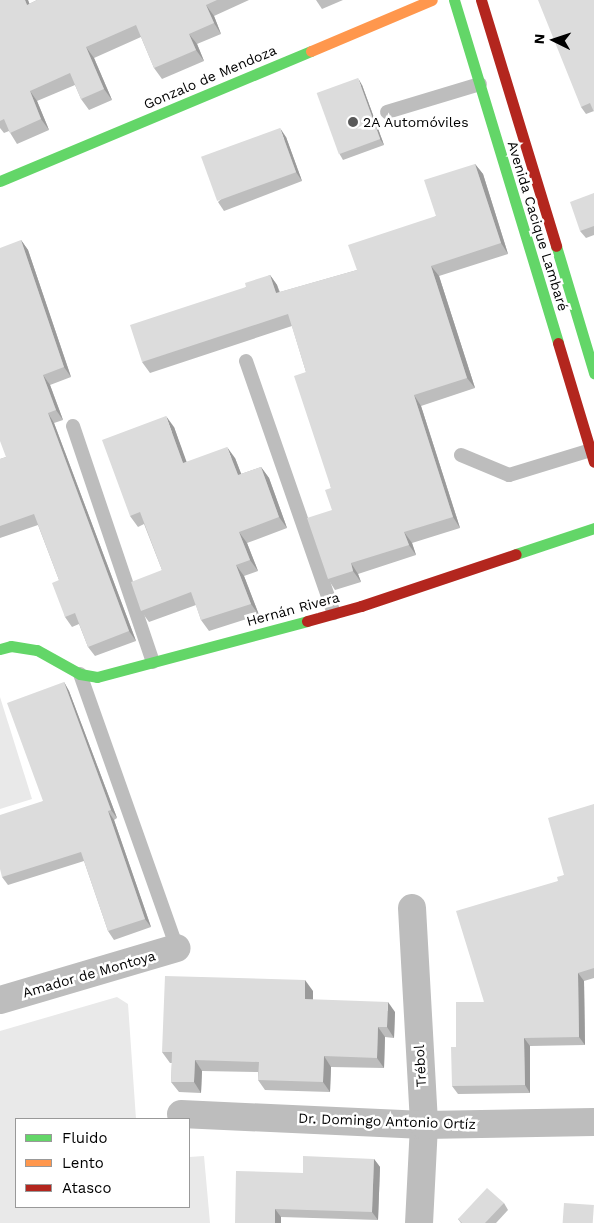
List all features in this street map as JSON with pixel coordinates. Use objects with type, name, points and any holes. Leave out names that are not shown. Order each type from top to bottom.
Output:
[{"type":"street","name":"Gonzalo de Mendoza","points":[[0,181],[432,0]]},
{"type":"street","name":"Avenida Cacique Lambaré","points":[[454,0],[587,414],[592,456]]},
{"type":"street","name":"Avenida Cacique Lambaré","points":[[481,0],[594,373]]},
{"type":"street","name":"Hernán Rivera","points":[[0,648],[11,646],[37,650],[80,674],[97,677],[334,613],[594,528]]},
{"type":"street","name":"Trébol","points":[[412,908],[424,1125],[419,1223]]},
{"type":"street","name":"Amador de Montoya","points":[[0,1000],[177,948]]},
{"type":"street","name":"Dr. Domingo Antonio Ortíz","points":[[181,1114],[424,1125],[594,1122]]},
{"type":"lane","points":[[387,112],[480,84]]},
{"type":"lane","points":[[246,361],[334,613]]},
{"type":"lane","points":[[73,426],[153,662]]},
{"type":"lane","points":[[461,455],[509,475],[592,456]]},
{"type":"lane","points":[[80,674],[177,948]]},
{"type":"shaded area","points":[[0,697],[32,799],[0,809]]},
{"type":"shaded area","points":[[117,997],[128,1004],[136,1118],[15,1118],[15,1208],[190,1208],[190,1157],[204,1156],[210,1223],[0,1223],[0,1031]]},
{"type":"building","points":[[0,0],[25,0],[27,5],[37,0],[217,0],[206,5],[214,23],[189,34],[196,50],[154,68],[136,25],[86,47],[104,89],[81,99],[70,73],[30,91],[41,119],[10,133],[4,119],[0,121]]},
{"type":"building","points":[[538,0],[594,0],[594,112],[590,103],[581,107]]},
{"type":"building","name":"2A Automóviles","points":[[358,78],[380,139],[339,154],[317,93]]},
{"type":"building","points":[[280,128],[296,172],[217,201],[201,157]]},
{"type":"building","points":[[475,164],[501,243],[431,266],[467,378],[414,395],[453,517],[404,532],[409,545],[351,563],[353,571],[328,579],[307,518],[332,510],[325,490],[331,488],[294,376],[306,372],[288,314],[142,362],[130,325],[246,287],[245,283],[270,275],[276,293],[357,270],[348,245],[436,216],[424,180]]},
{"type":"building","points":[[594,193],[594,226],[580,231],[570,202]]},
{"type":"building","points":[[21,240],[64,367],[43,375],[56,410],[48,413],[129,631],[88,647],[75,613],[65,617],[52,583],[59,580],[34,514],[0,526],[0,459],[6,457],[0,441],[0,248]]},
{"type":"building","points":[[166,416],[183,463],[227,447],[238,475],[261,467],[279,517],[239,532],[250,560],[236,565],[251,604],[201,620],[191,592],[141,611],[131,582],[162,570],[140,512],[130,516],[102,440]]},
{"type":"building","points":[[64,682],[111,810],[108,811],[145,919],[108,931],[81,852],[2,877],[0,869],[0,815],[43,801],[7,703]]},
{"type":"building","points":[[594,804],[594,968],[578,973],[579,1037],[524,1038],[525,1085],[452,1086],[451,1047],[456,1047],[456,1002],[484,1002],[456,911],[558,881],[557,877],[564,875],[548,818]]},
{"type":"building","points":[[165,976],[305,980],[305,999],[388,1002],[387,1027],[378,1027],[377,1058],[324,1056],[323,1082],[258,1080],[259,1062],[195,1060],[194,1082],[171,1082],[172,1052],[162,1052]]},
{"type":"building","points":[[303,1156],[374,1159],[372,1212],[275,1209],[275,1223],[235,1223],[236,1171],[303,1173]]},
{"type":"building","points":[[487,1188],[504,1203],[485,1223],[462,1223],[458,1219]]},
{"type":"building","points":[[564,1203],[594,1205],[593,1223],[563,1223]]},
{"type":"traffic: fast","points":[[454,0],[558,343]]},
{"type":"traffic: fast","points":[[0,181],[311,51]]},
{"type":"traffic: fast","points":[[556,246],[594,373]]},
{"type":"traffic: fast","points":[[516,554],[594,528]]},
{"type":"traffic: fast","points":[[0,649],[11,646],[37,650],[80,674],[97,677],[307,621]]},
{"type":"traffic: slow","points":[[311,51],[432,0]]},
{"type":"traffic: jam","points":[[481,0],[556,246]]},
{"type":"traffic: jam","points":[[558,343],[594,462]]},
{"type":"traffic: jam","points":[[307,621],[361,606],[516,554]]},
{"type":"place","name":"2A Automóviles","points":[[353,122]]}]
